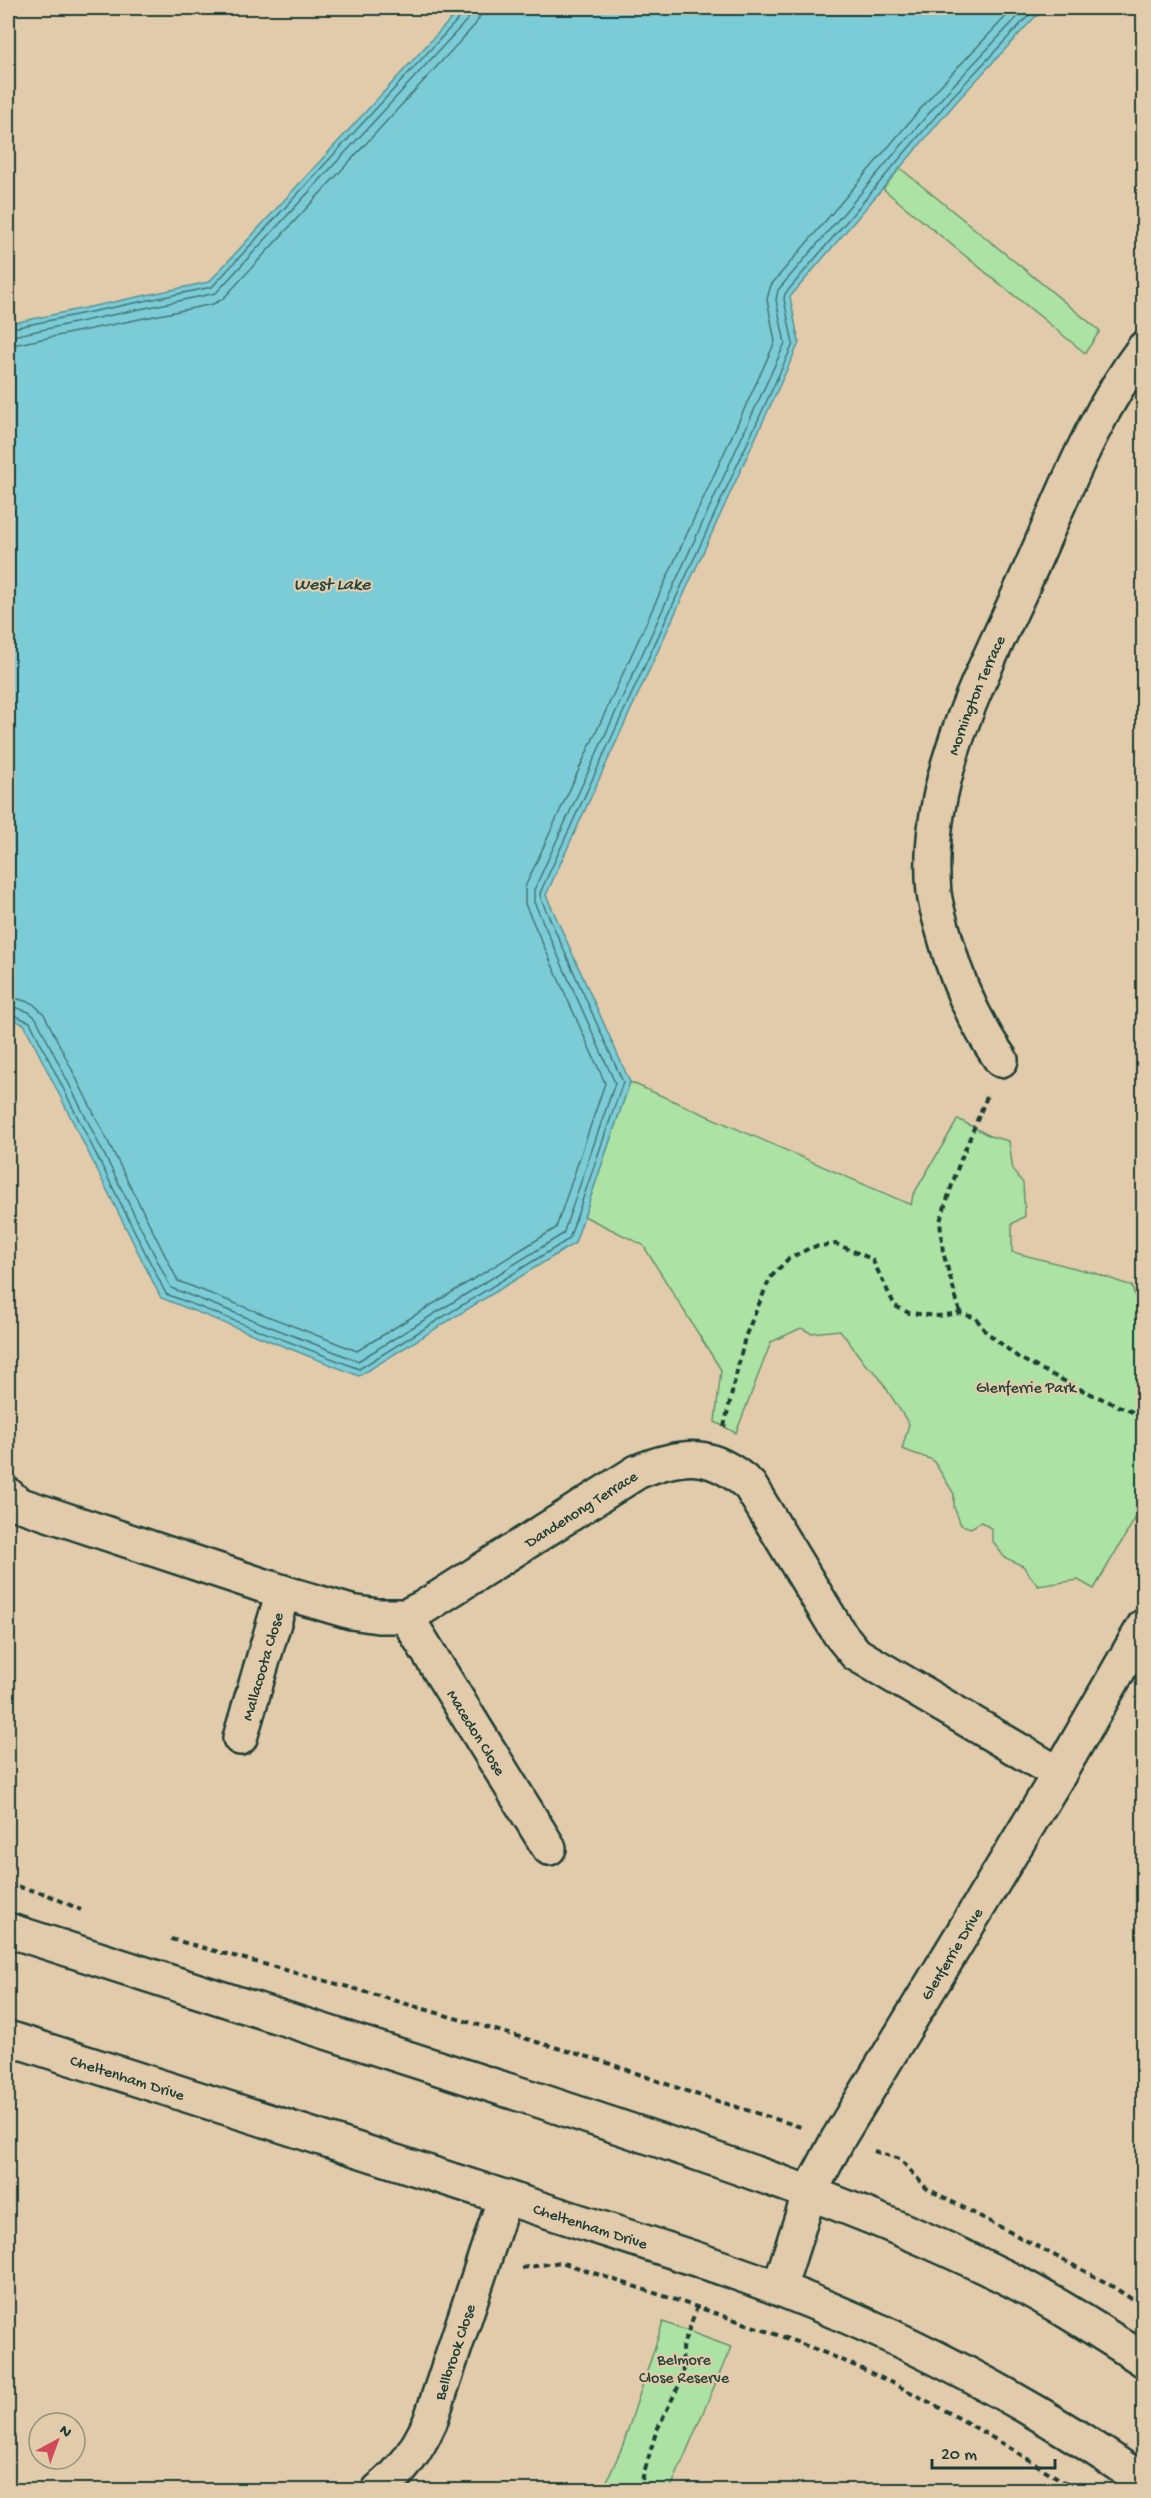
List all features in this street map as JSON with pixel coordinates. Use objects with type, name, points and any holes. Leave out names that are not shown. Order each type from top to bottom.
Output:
[{"type":"street","name":"Mornington Terrace","points":[[1001,1060],[981,1031],[964,998],[934,894],[935,843],[943,785],[967,709],[1086,441],[1143,348]]},
{"type":"street","name":"Dandenong Terrace","points":[[11,1504],[351,1612],[378,1616],[406,1616],[424,1607],[637,1472],[662,1462],[702,1458],[736,1473],[750,1486],[839,1633],[856,1654],[1059,1774]]},
{"type":"street","name":"Mallacoota Close","points":[[240,1738],[283,1592]]},
{"type":"street","name":"Macedon Close","points":[[406,1616],[549,1848]]},
{"type":"street","name":"Glenferrie Drive","points":[[778,2288],[810,2192],[838,2139],[1059,1774],[1143,1626]]},
{"type":"street","points":[[8,1930],[504,2089],[810,2192],[909,2232],[993,2271],[1083,2321],[1143,2360]]},
{"type":"street","name":"Cheltenham Drive","points":[[8,2038],[778,2288],[881,2331],[997,2389],[1092,2446],[1143,2482]]},
{"type":"street","name":"Bellbrook Close","points":[[380,2490],[399,2474],[417,2449],[430,2422],[505,2198]]},
{"type":"path","points":[[960,1313],[943,1252],[940,1221],[959,1164],[1001,1060]]},
{"type":"path","points":[[719,1464],[721,1438],[745,1337],[770,1278],[788,1259],[812,1247],[836,1244],[872,1259],[895,1306],[909,1313],[938,1316],[960,1313],[976,1318],[985,1331],[1019,1358],[1082,1390],[1143,1417]]},
{"type":"path","points":[[8,1884],[45,1894],[88,1914]]},
{"type":"path","points":[[164,1937],[352,1988],[602,2061],[692,2093],[783,2120]]},
{"type":"path","points":[[900,2159],[926,2188],[1107,2283],[1143,2307]]},
{"type":"path","points":[[519,2268],[561,2262],[809,2346],[898,2386],[1033,2462],[1076,2490]]},
{"type":"path","points":[[639,2490],[656,2432],[682,2377],[682,2348],[697,2307]]},
{"type":"green space","points":[[900,168],[1100,331],[1085,353],[883,189]]},
{"type":"green space","name":"Glenferrie Park","points":[[630,1082],[911,1205],[913,1195],[958,1119],[990,1136],[1009,1141],[1013,1171],[1023,1183],[1025,1216],[1012,1224],[1012,1252],[1094,1273],[1132,1286],[1138,1307],[1143,1309],[1143,1505],[1094,1589],[1078,1580],[1038,1586],[1023,1566],[1004,1557],[992,1540],[992,1529],[981,1522],[971,1528],[961,1525],[954,1507],[954,1494],[933,1460],[902,1449],[909,1424],[877,1374],[865,1364],[840,1330],[811,1333],[801,1328],[771,1342],[736,1433],[715,1422],[721,1370],[643,1245],[584,1216]]},
{"type":"green space","name":"Belmore Close Reserve","points":[[663,2322],[731,2347],[670,2490],[603,2490],[623,2445]]},
{"type":"water","name":"West Lake","points":[[461,8],[1050,8],[1035,17],[957,101],[790,297],[799,343],[546,895],[630,1082],[575,1243],[359,1376],[161,1298],[24,1024],[8,1018],[8,324],[209,282]]}]
